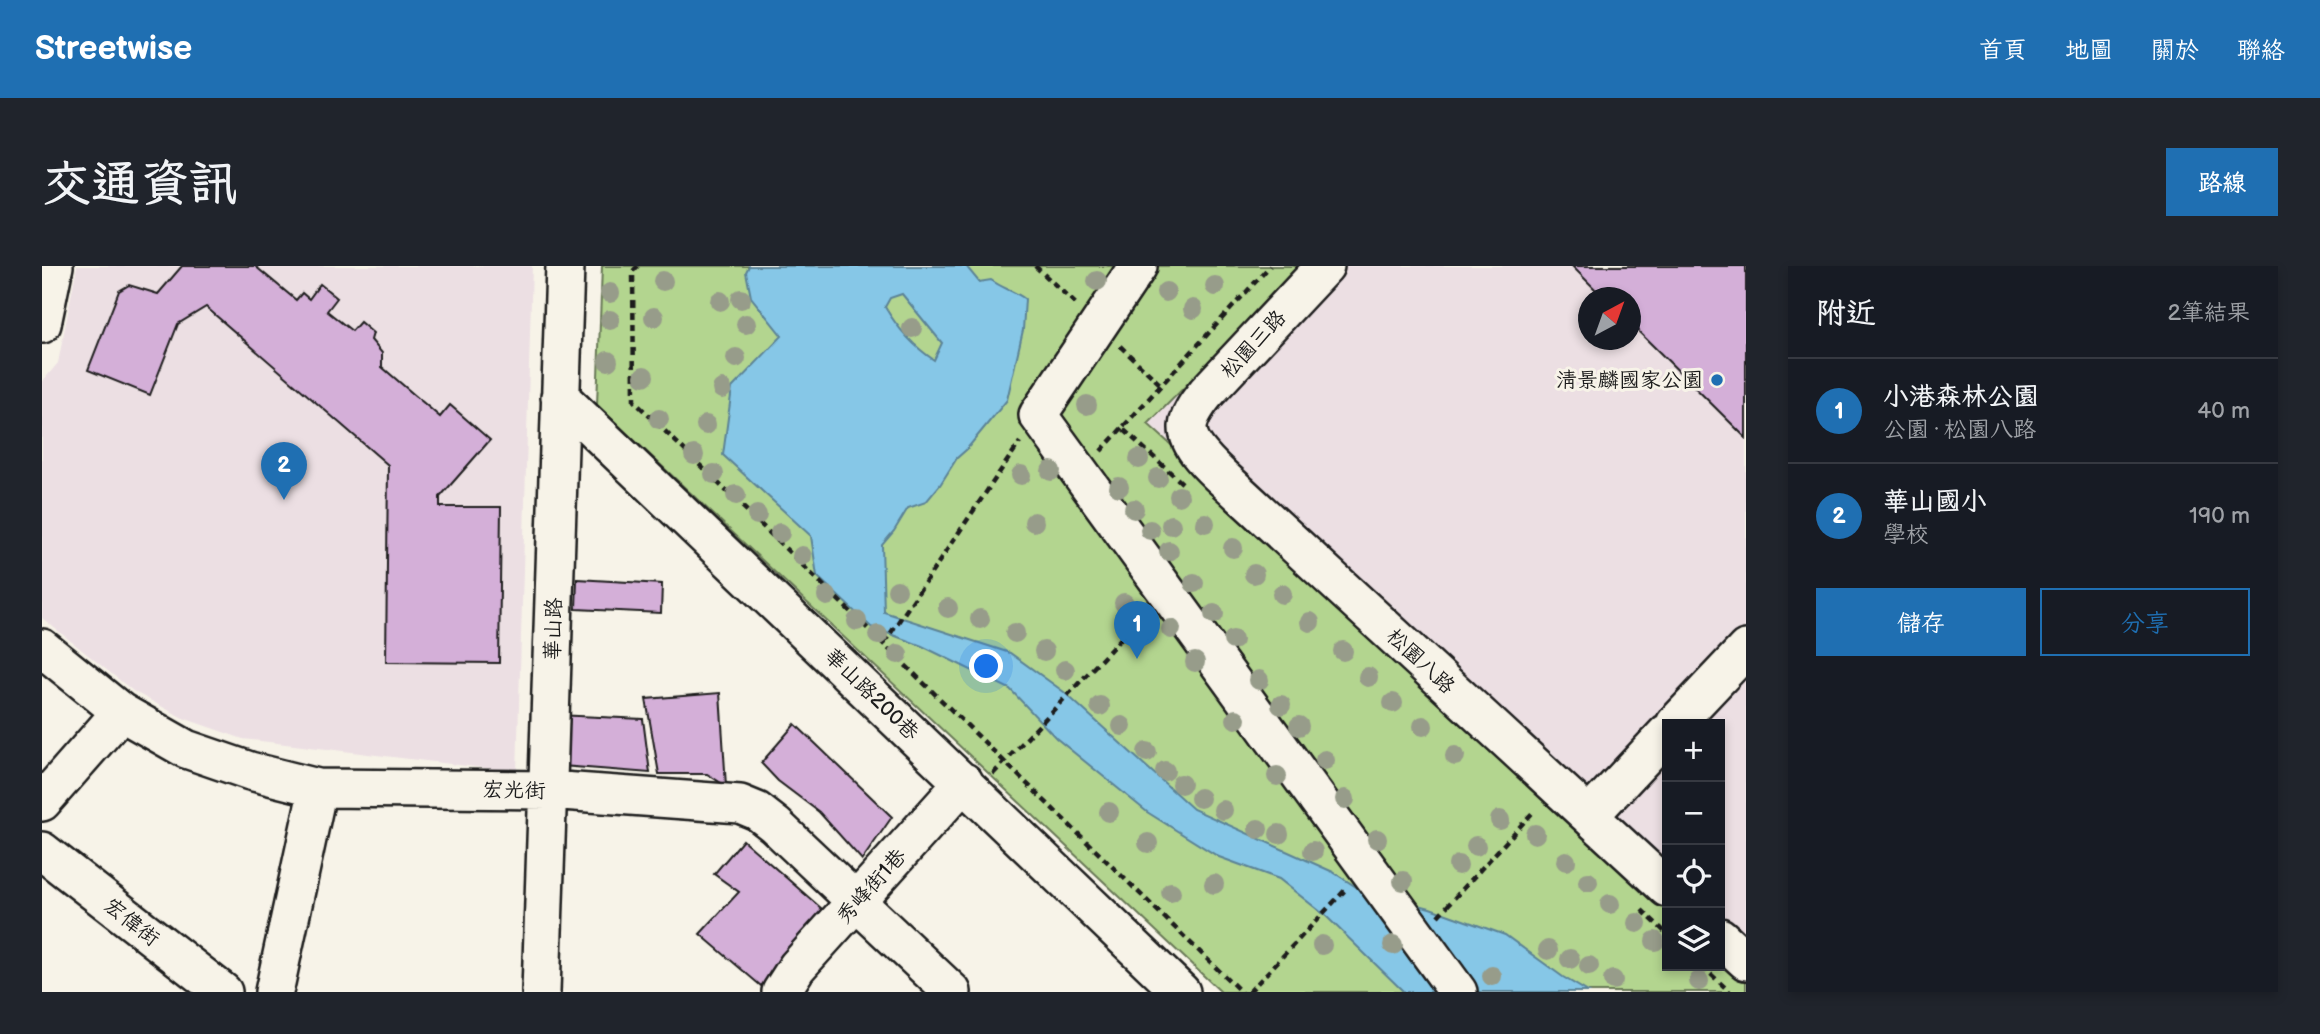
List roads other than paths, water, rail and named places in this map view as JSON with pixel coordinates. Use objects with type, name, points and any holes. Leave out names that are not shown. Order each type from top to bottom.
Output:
[{"type":"street","points":[[42,324],[54,266]]},
{"type":"street","name":"華山路","points":[[541,992],[565,266]]},
{"type":"street","points":[[1138,266],[1038,415],[1458,992]]},
{"type":"street","name":"松園三路","points":[[1188,426],[1195,408],[1206,393],[1325,266]]},
{"type":"street","name":"華山路200巷","points":[[561,397],[1181,992]]},
{"type":"street","name":"松園八路","points":[[1188,426],[1190,442],[1222,476],[1662,883]]},
{"type":"street","name":"宏光街","points":[[42,648],[121,712],[186,749],[250,771],[318,788],[548,790],[740,804],[757,811],[775,825],[857,901],[936,987]]},
{"type":"street","points":[[1680,719],[1746,649]]},
{"type":"street","points":[[42,802],[121,712]]},
{"type":"street","points":[[1589,816],[1662,738]]},
{"type":"street","points":[[274,992],[318,788]]},
{"type":"street","name":"秀峰街1巷","points":[[781,992],[797,967],[857,901],[970,788]]},
{"type":"street","name":"宏偉街","points":[[42,851],[223,992]]},
{"type":"street","points":[[1725,942],[1746,961]]},
{"type":"water","points":[[749,266],[966,266],[979,282],[991,280],[1025,299],[1023,330],[1007,400],[957,458],[926,502],[908,508],[882,545],[884,612],[1010,653],[1064,692],[1193,809],[1333,872],[1361,890],[1430,908],[1505,935],[1588,992],[1404,992],[1327,917],[1279,879],[1219,857],[1147,812],[1056,738],[1010,689],[922,646],[871,627],[817,576],[811,536],[723,455],[732,388],[782,336],[751,297],[746,272]],"holes":[[[902,294],[942,343],[934,360],[919,349],[885,307],[890,298]]]},
{"type":"place","name":"清景麟國家公園","points":[[1717,380]]},
{"type":"place","name":"華山國小","points":[[284,500]]},
{"type":"place","name":"小港森林公園","points":[[1137,659]]}]
